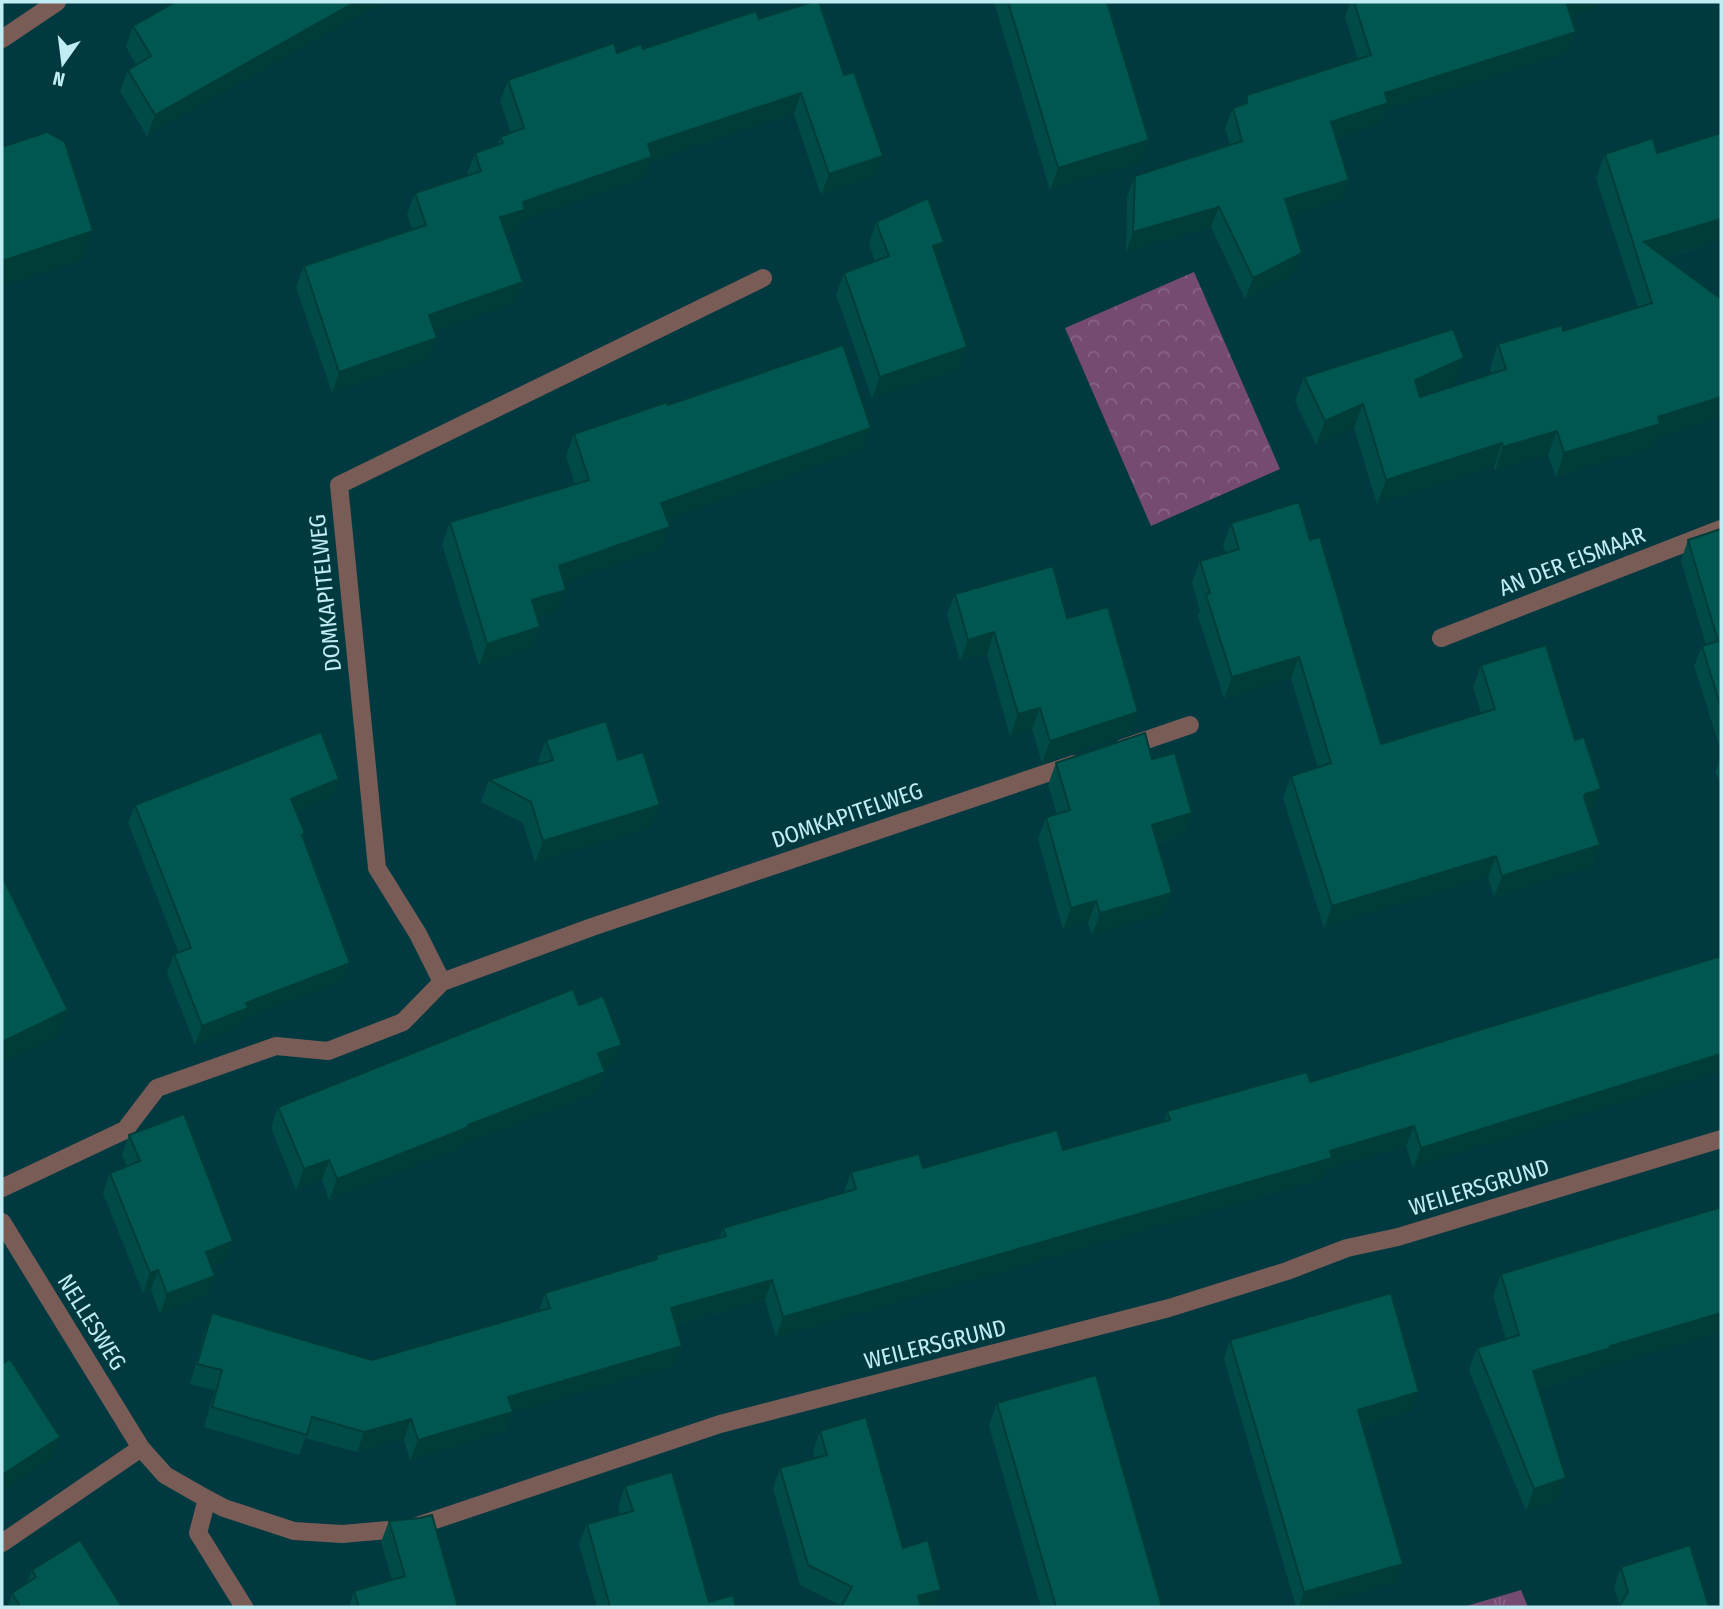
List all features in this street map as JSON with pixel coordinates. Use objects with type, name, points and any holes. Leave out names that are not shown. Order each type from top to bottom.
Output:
[{"type":"street","points":[[2,39],[57,2]]},
{"type":"street","name":"DOMKAPITELWEG","points":[[442,982],[418,934],[377,868],[339,485],[763,278]]},
{"type":"street","name":"AN DER EISMAAR","points":[[1441,638],[1721,529]]},
{"type":"street","points":[[1112,751],[1190,725]]},
{"type":"street","name":"DOMKAPITELWEG","points":[[2,1188],[125,1130],[157,1088],[276,1046],[328,1051],[403,1022],[442,982],[592,927],[1086,760]]},
{"type":"street","name":"WEILERSGRUND","points":[[165,1475],[225,1508],[294,1531],[342,1534],[411,1528],[720,1424],[1169,1308],[1287,1271],[1347,1248],[1398,1237],[1721,1139]]},
{"type":"street","name":"NELLESWEG","points":[[2,1222],[141,1448],[165,1475]]},
{"type":"street","points":[[2,1543],[141,1448]]},
{"type":"street","points":[[207,1499],[198,1533],[244,1607]]},
{"type":"green space","points":[[1194,272],[1280,469],[1151,526],[1065,328]]},
{"type":"green space","points":[[1521,1590],[1528,1607],[1463,1607]]},
{"type":"building","points":[[175,2],[355,2],[155,115],[128,70],[151,56],[133,26]]},
{"type":"building","points":[[819,2],[844,75],[854,72],[883,156],[829,174],[801,93],[648,144],[652,157],[523,202],[525,210],[500,217],[523,282],[429,315],[437,338],[339,372],[304,266],[426,225],[415,193],[481,171],[475,153],[503,143],[500,137],[524,128],[508,80],[614,43],[617,53],[641,44],[643,49],[756,11],[759,19]]},
{"type":"building","points":[[1008,2],[1107,2],[1149,140],[1058,168]]},
{"type":"building","points":[[1354,2],[1566,2],[1576,32],[1385,93],[1388,103],[1331,122],[1349,180],[1285,199],[1302,253],[1253,278],[1219,207],[1133,232],[1135,176],[1242,141],[1233,108],[1247,103],[1247,95],[1371,55]]},
{"type":"building","points":[[47,132],[65,142],[93,231],[2,261],[2,147]]},
{"type":"building","points":[[1721,133],[1721,219],[1644,242],[1721,299],[1721,397],[1658,417],[1660,424],[1564,453],[1557,431],[1503,447],[1502,443],[1386,480],[1363,404],[1325,421],[1304,377],[1453,329],[1464,358],[1415,380],[1420,397],[1506,369],[1498,344],[1562,325],[1563,331],[1652,303],[1605,154],[1653,138],[1657,153]]},
{"type":"building","points":[[928,198],[944,242],[933,246],[967,347],[880,377],[844,273],[889,256],[876,222]]},
{"type":"building","points":[[843,345],[871,428],[661,503],[670,527],[559,566],[566,590],[532,600],[540,627],[487,644],[450,522],[589,480],[574,434]]},
{"type":"building","points":[[1299,502],[1310,540],[1320,537],[1381,744],[1495,709],[1481,665],[1546,645],[1575,740],[1584,737],[1601,789],[1585,794],[1584,797],[1600,845],[1502,876],[1496,856],[1332,906],[1291,776],[1331,763],[1299,657],[1232,677],[1206,595],[1210,593],[1200,561],[1239,549],[1231,523]]},
{"type":"building","points":[[1721,529],[1721,708],[1702,646],[1718,641],[1688,540]]},
{"type":"building","points":[[1053,566],[1067,618],[1108,607],[1138,712],[1050,741],[1040,708],[1018,714],[994,632],[968,640],[955,594]]},
{"type":"building","points":[[606,721],[618,760],[643,752],[660,805],[543,841],[531,802],[489,780],[553,760],[546,740]]},
{"type":"building","points":[[321,732],[339,779],[291,799],[350,963],[246,1003],[248,1008],[202,1026],[174,954],[191,948],[135,805]]},
{"type":"building","points":[[1145,733],[1152,759],[1175,753],[1192,813],[1152,825],[1172,893],[1100,913],[1096,901],[1071,908],[1046,817],[1070,810],[1056,763]]},
{"type":"building","points":[[2,876],[68,1010],[2,1042]]},
{"type":"building","points":[[1721,956],[1721,1054],[1421,1148],[1414,1126],[1330,1151],[1332,1158],[783,1317],[772,1280],[671,1308],[682,1346],[508,1397],[513,1412],[418,1440],[411,1419],[364,1432],[312,1417],[307,1435],[212,1407],[222,1370],[197,1364],[212,1313],[372,1360],[550,1308],[545,1293],[657,1259],[656,1255],[726,1236],[723,1228],[856,1189],[851,1172],[919,1154],[923,1168],[1057,1130],[1063,1150],[1170,1120],[1167,1111],[1307,1072],[1310,1082]]},
{"type":"building","points":[[573,989],[579,1005],[603,996],[622,1045],[598,1053],[605,1072],[337,1179],[329,1160],[304,1169],[278,1107]]},
{"type":"building","points":[[184,1114],[233,1241],[206,1252],[215,1276],[167,1294],[158,1270],[150,1273],[110,1173],[140,1161],[129,1135]]},
{"type":"building","points":[[1721,1207],[1721,1313],[1533,1371],[1566,1478],[1534,1489],[1477,1348],[1519,1335],[1501,1274]]},
{"type":"building","points":[[1391,1293],[1419,1392],[1358,1410],[1403,1564],[1304,1592],[1230,1340]]},
{"type":"building","points":[[10,1359],[60,1437],[2,1475],[2,1364]]},
{"type":"building","points":[[1096,1375],[1162,1607],[1056,1607],[997,1403]]},
{"type":"building","points":[[866,1417],[903,1548],[928,1540],[941,1590],[918,1596],[921,1607],[841,1607],[852,1587],[808,1565],[780,1468],[827,1455],[820,1431]]},
{"type":"building","points":[[672,1472],[709,1602],[733,1595],[736,1607],[610,1607],[587,1524],[633,1511],[625,1486]]},
{"type":"building","points":[[432,1515],[458,1607],[359,1607],[354,1591],[405,1576],[389,1521]]},
{"type":"building","points":[[80,1540],[122,1607],[18,1607],[20,1606],[12,1593],[36,1577],[32,1570]]},
{"type":"building","points":[[1690,1545],[1709,1607],[1619,1607],[1628,1592],[1621,1567]]}]
